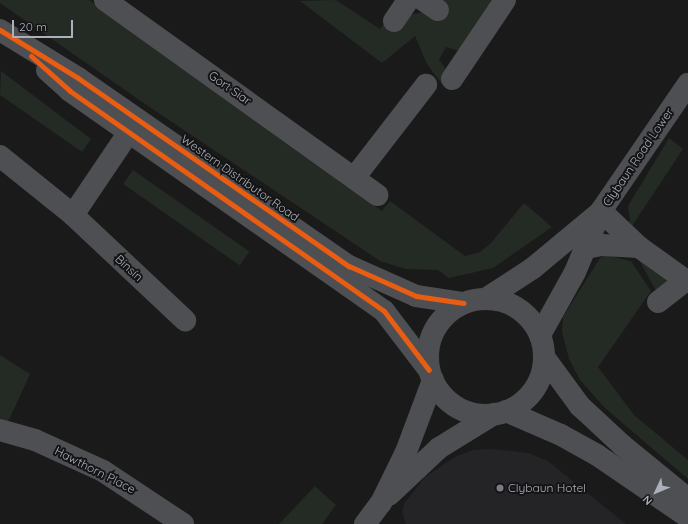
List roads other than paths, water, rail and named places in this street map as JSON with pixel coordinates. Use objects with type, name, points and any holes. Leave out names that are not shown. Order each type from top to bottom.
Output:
[{"type":"street","name":"Gort Siar","points":[[105,0],[377,194]]},
{"type":"street","points":[[394,22],[408,0]]},
{"type":"street","points":[[454,67],[505,0]]},
{"type":"street","name":"Western Distributor Road","points":[[8,36],[70,92],[384,311],[431,375]]},
{"type":"street","name":"Western Distributor Road","points":[[8,36],[78,78],[350,266],[416,296],[463,303]]},
{"type":"street","name":"Clybaun Road Lower","points":[[540,335],[586,248],[601,211],[688,84]]},
{"type":"street","points":[[354,178],[426,85]]},
{"type":"street","points":[[73,215],[129,132]]},
{"type":"street","name":"Binsín","points":[[0,156],[73,215],[185,320]]},
{"type":"street","points":[[601,211],[639,247],[687,281],[658,302]]},
{"type":"street","name":"Clybaun Road Lower","points":[[487,298],[533,268],[601,211]]},
{"type":"street","points":[[586,248],[602,245],[639,247]]},
{"type":"street","points":[[365,524],[381,503],[439,448],[528,397],[536,387],[544,357],[540,335],[520,309],[503,301],[487,298],[463,303],[444,315],[434,329],[429,345],[431,375],[406,452],[381,503]]},
{"type":"street","points":[[544,357],[580,406],[688,499]]},
{"type":"street","points":[[431,375],[443,396],[456,407],[480,414],[500,413],[561,435],[597,455],[688,517]]},
{"type":"street","name":"Hawthorn Place","points":[[0,430],[41,443],[103,471],[182,524]]},
{"type":"place","name":"Clybaun Hotel","points":[[500,488]]}]
